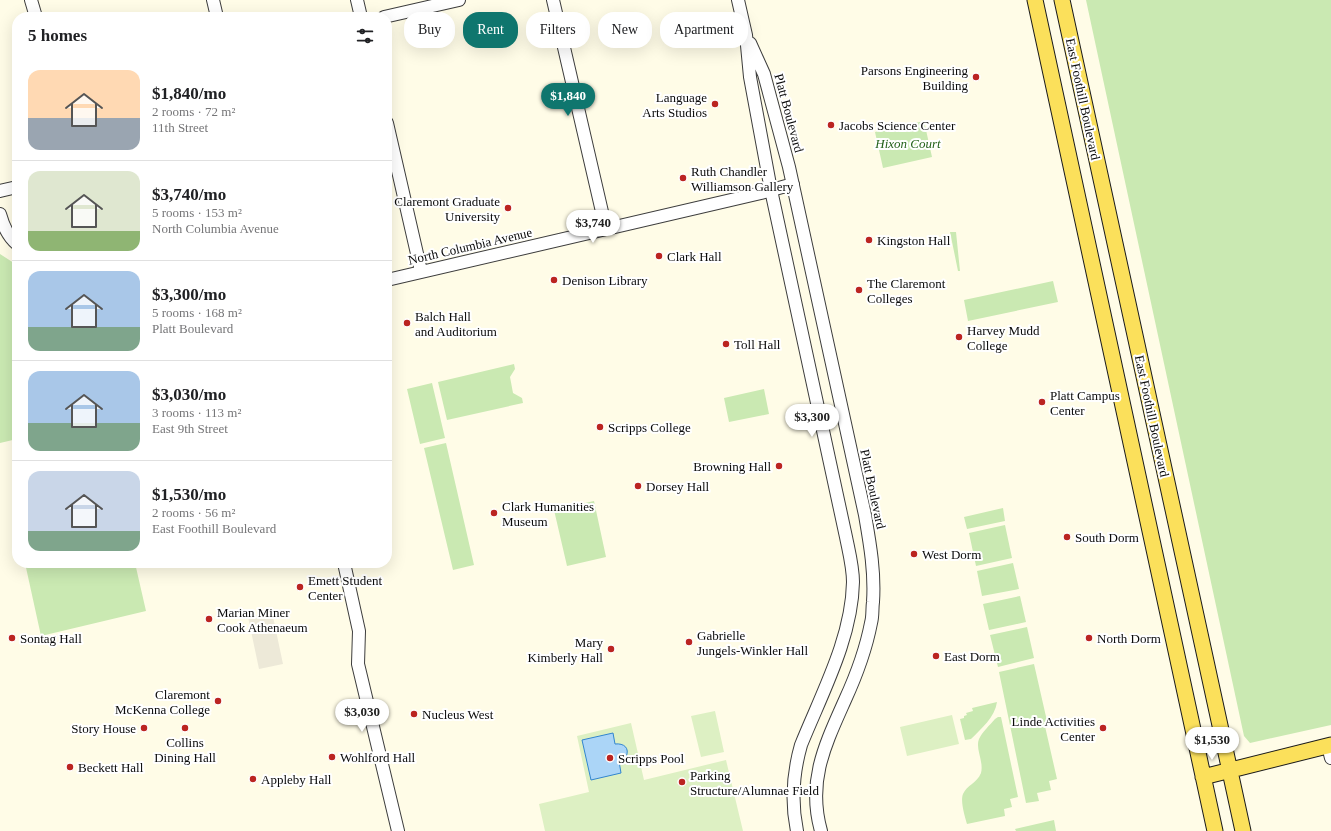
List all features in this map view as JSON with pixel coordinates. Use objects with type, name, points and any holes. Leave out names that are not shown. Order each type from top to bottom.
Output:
[{"type":"main road","name":"East Foothill Boulevard","points":[[1035,0],[1214,831]]},
{"type":"main road","name":"East Foothill Boulevard","points":[[1062,0],[1243,831]]},
{"type":"main road","points":[[1203,777],[1330,750]]},
{"type":"street","points":[[31,0],[35,12]]},
{"type":"street","points":[[213,0],[216,12]]},
{"type":"street","points":[[357,0],[360,12]]},
{"type":"street","points":[[392,15],[459,0]]},
{"type":"street","points":[[553,0],[606,229]]},
{"type":"street","name":"Platt Boulevard","points":[[738,0],[741,12]]},
{"type":"street","name":"Platt Boulevard","points":[[748,39],[764,74],[793,184],[872,555],[874,585],[872,622],[864,651],[823,750],[817,775],[816,800],[821,831]]},
{"type":"street","name":"Platt Boulevard","points":[[747,48],[750,78],[771,190],[846,537],[853,582],[848,620],[842,643],[801,745],[797,760],[793,795],[797,831]]},
{"type":"street","points":[[392,145],[421,271]]},
{"type":"street","name":"North Columbia Avenue","points":[[392,279],[793,184]]},
{"type":"street","points":[[0,191],[12,188]]},
{"type":"street","points":[[0,214],[4,227],[12,239]]},
{"type":"street","points":[[345,568],[359,631],[358,664],[398,831]]},
{"type":"green space","points":[[1086,0],[1331,0],[1331,725],[1250,743],[1244,736]]},
{"type":"green space","name":"Hixon Court","points":[[924,121],[932,157],[883,168],[875,132]]},
{"type":"green space","points":[[950,232],[956,232],[960,271],[958,271]]},
{"type":"green space","points":[[0,254],[12,262],[12,440],[0,443]]},
{"type":"green space","points":[[1053,281],[1058,302],[968,321],[964,300]]},
{"type":"green space","points":[[514,364],[515,369],[510,377],[513,393],[522,398],[523,403],[447,420],[438,382]]},
{"type":"green space","points":[[432,383],[445,438],[420,444],[407,389]]},
{"type":"green space","points":[[764,389],[769,414],[729,422],[724,398]]},
{"type":"green space","points":[[446,443],[474,565],[453,570],[424,448]]},
{"type":"green space","points":[[594,501],[606,557],[567,566],[554,510]]},
{"type":"green space","points":[[1003,508],[1005,521],[967,529],[964,517]]},
{"type":"green space","points":[[1005,525],[1012,558],[976,566],[969,533]]},
{"type":"green space","points":[[1013,563],[1019,589],[982,596],[977,571]]},
{"type":"green space","points":[[26,568],[136,568],[146,611],[41,636]]},
{"type":"green space","points":[[1020,596],[1026,622],[989,630],[983,604]]},
{"type":"green space","points":[[1027,627],[1034,658],[998,667],[990,635]]},
{"type":"green space","points":[[1034,664],[1047,721],[1044,722],[1057,779],[1049,781],[1051,790],[1037,793],[1039,801],[1026,803],[999,672]]},
{"type":"green space","points":[[997,702],[991,718],[971,739],[965,740],[960,719],[967,715],[966,713],[973,711],[972,708]]},
{"type":"green space","points":[[715,711],[724,752],[701,757],[691,716]]},
{"type":"green space","points":[[952,715],[959,744],[907,756],[900,727]]},
{"type":"green space","points":[[998,717],[1001,717],[1018,797],[1010,799],[1012,807],[1004,809],[1005,816],[967,824],[962,805],[962,797],[967,788],[981,773],[982,769],[978,747],[979,739],[986,729]]},
{"type":"green space","name":"Parking Structure/Alumnae Field","points":[[631,723],[644,780],[726,760],[743,831],[545,831],[539,804],[589,792],[577,736]]},
{"type":"green space","points":[[1054,820],[1056,831],[1016,831],[1015,829]]},
{"type":"shaded area","points":[[272,612],[283,664],[259,669],[248,617]]},
{"type":"water","points":[[613,733],[615,744],[621,744],[627,749],[626,757],[619,761],[621,773],[591,780],[582,740]]},
{"type":"place","name":"Parsons Engineering Building","points":[[976,77]]},
{"type":"place","name":"Language Arts Studios","points":[[715,104]]},
{"type":"place","name":"Jacobs Science Center","points":[[831,125]]},
{"type":"place","name":"Ruth Chandler Williamson Gallery","points":[[683,178]]},
{"type":"place","name":"Claremont Graduate University","points":[[508,208]]},
{"type":"place","name":"Kingston Hall","points":[[869,240]]},
{"type":"place","name":"Clark Hall","points":[[659,256]]},
{"type":"place","name":"Denison Library","points":[[554,280]]},
{"type":"place","name":"The Claremont Colleges","points":[[859,290]]},
{"type":"place","name":"Balch Hall and Auditorium","points":[[407,323]]},
{"type":"place","name":"Harvey Mudd College","points":[[959,337]]},
{"type":"place","name":"Toll Hall","points":[[726,344]]},
{"type":"place","name":"Platt Campus Center","points":[[1042,402]]},
{"type":"place","name":"Scripps College","points":[[600,427]]},
{"type":"place","name":"Browning Hall","points":[[779,466]]},
{"type":"place","name":"Dorsey Hall","points":[[638,486]]},
{"type":"place","name":"Clark Humanities Museum","points":[[494,513]]},
{"type":"place","name":"South Dorm","points":[[1067,537]]},
{"type":"place","name":"West Dorm","points":[[914,554]]},
{"type":"place","name":"Emett Student Center","points":[[300,587]]},
{"type":"place","name":"Marian Miner Cook Athenaeum","points":[[209,619]]},
{"type":"place","name":"Sontag Hall","points":[[12,638]]},
{"type":"place","name":"North Dorm","points":[[1089,638]]},
{"type":"place","name":"Gabrielle Jungels-Winkler Hall","points":[[689,642]]},
{"type":"place","name":"Mary Kimberly Hall","points":[[611,649]]},
{"type":"place","name":"East Dorm","points":[[936,656]]},
{"type":"place","name":"Claremont McKenna College","points":[[218,701]]},
{"type":"place","name":"Nucleus West","points":[[414,714]]},
{"type":"place","name":"Story House","points":[[144,728]]},
{"type":"place","name":"Collins Dining Hall","points":[[185,728]]},
{"type":"place","name":"Linde Activities Center","points":[[1103,728]]},
{"type":"place","name":"Wohlford Hall","points":[[332,757]]},
{"type":"place","name":"Scripps Pool","points":[[610,758]]},
{"type":"place","name":"Beckett Hall","points":[[70,767]]},
{"type":"place","name":"Appleby Hall","points":[[253,779]]},
{"type":"place","name":"Parking Structure/Alumnae Field","points":[[682,782]]}]
